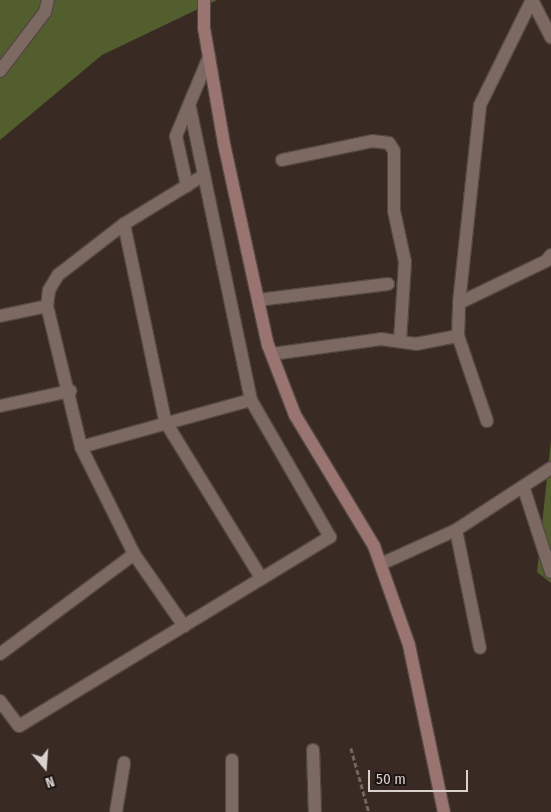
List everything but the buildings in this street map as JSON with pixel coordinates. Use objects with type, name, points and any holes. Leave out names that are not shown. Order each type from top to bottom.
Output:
[{"type":"main road","points":[[204,0],[209,57],[258,300],[272,354],[295,415],[381,564],[409,645],[444,812]]},
{"type":"street","points":[[0,71],[45,12],[48,0]]},
{"type":"street","points":[[532,0],[551,37]]},
{"type":"street","points":[[487,421],[458,336],[459,303],[480,105],[532,0]]},
{"type":"street","points":[[187,186],[176,136],[190,107],[209,57]]},
{"type":"street","points":[[0,701],[19,726],[330,538],[251,400],[190,107]]},
{"type":"street","points":[[282,160],[372,141],[389,142],[394,151],[394,211],[405,262],[400,340]]},
{"type":"street","points":[[184,626],[134,554],[81,447],[70,391],[48,306],[49,290],[58,275],[124,224],[204,175]]},
{"type":"street","points":[[124,224],[165,421],[262,579]]},
{"type":"street","points":[[459,303],[546,261],[551,255]]},
{"type":"street","points":[[258,300],[388,284]]},
{"type":"street","points":[[0,316],[48,306]]},
{"type":"street","points":[[272,354],[400,340],[416,344],[458,336]]},
{"type":"street","points":[[0,406],[70,391]]},
{"type":"street","points":[[81,447],[165,421],[251,400]]},
{"type":"street","points":[[381,564],[456,530],[524,489],[551,468]]},
{"type":"street","points":[[524,489],[551,572]]},
{"type":"street","points":[[456,530],[480,648]]},
{"type":"street","points":[[0,654],[134,554]]},
{"type":"street","points":[[313,750],[315,812]]},
{"type":"street","points":[[232,760],[232,812]]},
{"type":"street","points":[[116,812],[124,763]]},
{"type":"path","points":[[351,748],[369,812]]},
{"type":"green space","points":[[0,0],[217,0],[102,55],[0,140]]},
{"type":"green space","points":[[551,440],[551,583],[537,572]]}]
